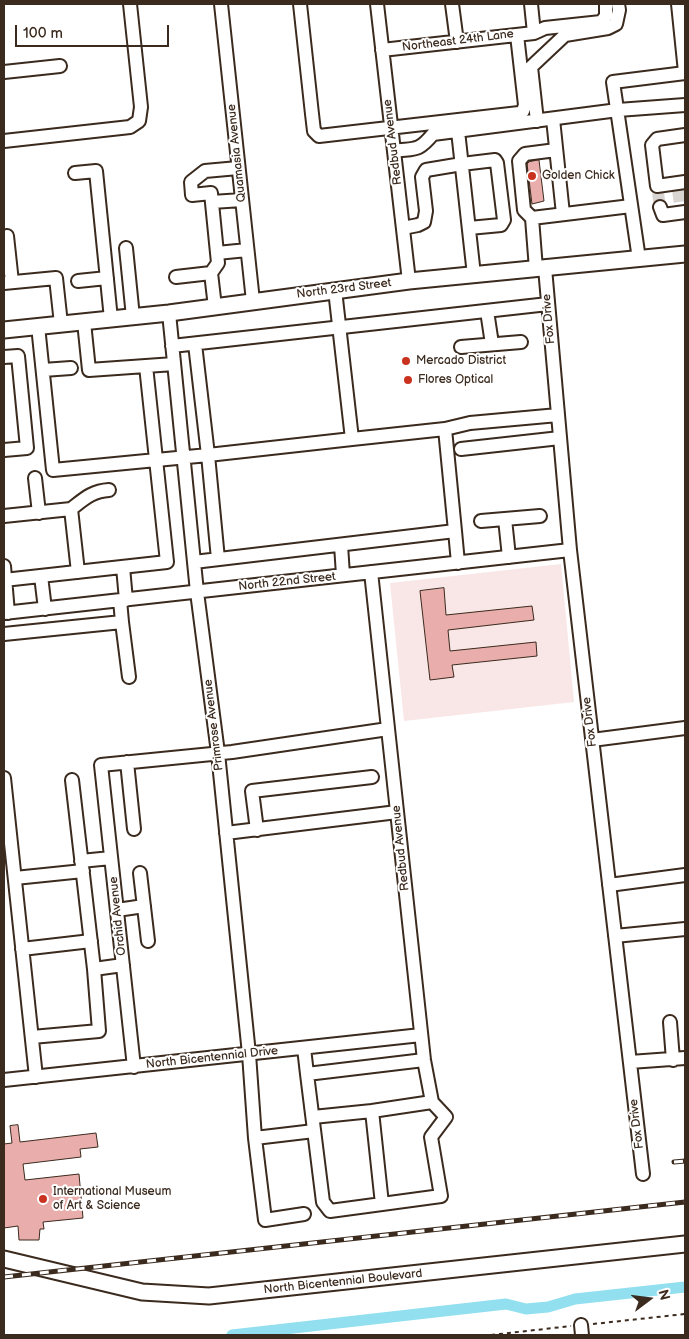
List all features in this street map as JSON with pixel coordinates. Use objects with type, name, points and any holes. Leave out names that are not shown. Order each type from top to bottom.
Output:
[{"type":"main road","name":"North 23rd Street","points":[[4,330],[169,313],[409,281],[685,254]]},
{"type":"main road","name":"North Bicentennial Boulevard","points":[[4,1259],[142,1292],[209,1296],[685,1244]]},
{"type":"street","points":[[4,141],[130,127],[138,121],[141,107],[130,4]]},
{"type":"street","name":"Quamasia Avenue","points":[[220,4],[252,301]]},
{"type":"street","points":[[300,4],[314,131],[319,136],[523,111],[525,105],[517,35]]},
{"type":"street","name":"Redbud Avenue","points":[[377,4],[409,281]]},
{"type":"street","points":[[452,4],[457,42]]},
{"type":"street","points":[[531,4],[534,33]]},
{"type":"street","name":"Northeast 24th Lane","points":[[382,50],[534,33],[545,28],[601,22],[606,16],[606,4]]},
{"type":"street","points":[[537,121],[530,67],[565,35],[608,28],[616,24],[619,10],[618,4]]},
{"type":"street","points":[[639,259],[613,82],[685,72],[678,4]]},
{"type":"street","points":[[4,72],[60,66]]},
{"type":"street","points":[[394,151],[417,148],[423,146],[433,134],[458,130],[618,110],[685,105]]},
{"type":"street","points":[[552,119],[563,214]]},
{"type":"street","points":[[458,130],[474,275]]},
{"type":"street","points":[[670,187],[652,146],[657,139],[685,135]]},
{"type":"street","name":"Fox Drive","points":[[556,150],[525,154],[519,161],[524,210],[532,218],[548,304],[570,550],[643,1174]]},
{"type":"street","points":[[403,228],[424,222],[426,211],[422,177],[426,170],[495,160],[497,163],[504,220],[501,225],[469,228]]},
{"type":"street","points":[[215,306],[211,273],[218,263],[211,193],[192,195],[191,182],[205,171],[238,168]]},
{"type":"street","points":[[74,173],[96,171],[111,319]]},
{"type":"street","points":[[212,202],[242,200]]},
{"type":"street","points":[[532,218],[631,206]]},
{"type":"street","points":[[7,236],[8,283],[56,278],[61,324]]},
{"type":"street","points":[[126,248],[133,316]]},
{"type":"street","points":[[217,253],[247,250]]},
{"type":"street","points":[[176,277],[211,273]]},
{"type":"street","points":[[78,281],[107,278]]},
{"type":"street","points":[[336,290],[352,439]]},
{"type":"street","points":[[172,346],[548,304]]},
{"type":"street","points":[[486,311],[492,344]]},
{"type":"street","name":"Primrose Avenue","points":[[169,313],[197,592],[218,753],[249,1054],[254,1138],[265,1220],[304,1214]]},
{"type":"street","points":[[84,322],[89,370],[174,364]]},
{"type":"street","points":[[38,326],[53,470],[184,458],[445,429],[470,423],[558,415]]},
{"type":"street","points":[[461,347],[521,342]]},
{"type":"street","points":[[195,344],[218,559]]},
{"type":"street","points":[[4,357],[18,356],[27,448],[4,450]]},
{"type":"street","points":[[4,580],[167,562],[146,366]]},
{"type":"street","points":[[43,370],[71,368]]},
{"type":"street","points":[[445,429],[458,563]]},
{"type":"street","points":[[461,449],[560,438]]},
{"type":"street","points":[[35,478],[38,513]]},
{"type":"street","points":[[4,516],[71,510],[82,500],[97,491],[109,490]]},
{"type":"street","points":[[71,510],[78,572]]},
{"type":"street","points":[[481,521],[540,516]]},
{"type":"street","points":[[506,519],[509,557]]},
{"type":"street","points":[[194,562],[455,531]]},
{"type":"street","points":[[341,545],[344,576]]},
{"type":"street","name":"North 22nd Street","points":[[6,613],[570,550]]},
{"type":"street","points":[[4,566],[6,613]]},
{"type":"street","points":[[123,567],[122,622],[129,677]]},
{"type":"street","name":"Redbud Avenue","points":[[371,572],[421,1035],[432,1102]]},
{"type":"street","points":[[41,576],[45,609]]},
{"type":"street","points":[[67,606],[69,627]]},
{"type":"street","points":[[4,634],[122,622]]},
{"type":"street","points":[[592,740],[685,728]]},
{"type":"street","points":[[134,829],[127,762],[232,752],[388,729]]},
{"type":"street","name":"Orchid Avenue","points":[[127,762],[101,765],[134,1067]]},
{"type":"street","points":[[257,830],[252,792],[372,777]]},
{"type":"street","points":[[4,778],[36,1077]]},
{"type":"street","points":[[32,1037],[99,1031],[91,940],[72,780]]},
{"type":"street","points":[[226,833],[397,812]]},
{"type":"street","points":[[15,878],[82,866],[111,858]]},
{"type":"street","points":[[140,874],[148,941]]},
{"type":"street","points":[[609,885],[685,875]]},
{"type":"street","points":[[117,910],[144,906]]},
{"type":"street","points":[[615,936],[685,930]]},
{"type":"street","points":[[22,949],[91,940]]},
{"type":"street","points":[[94,969],[123,965]]},
{"type":"street","points":[[630,1062],[679,1059],[670,1022]]},
{"type":"street","name":"North Bicentennial Drive","points":[[4,1080],[421,1035]]},
{"type":"street","points":[[304,1048],[312,1117],[323,1202],[330,1211],[441,1196],[430,1137],[446,1117],[432,1102],[312,1117]]},
{"type":"street","points":[[307,1074],[424,1060]]},
{"type":"street","points":[[372,1111],[382,1204]]},
{"type":"street","points":[[254,1138],[314,1130]]},
{"type":"shaded area","points":[[561,564],[574,702],[404,721],[390,583]]},
{"type":"building","name":"Golden Chick","points":[[539,160],[544,201],[532,204],[527,164]]},
{"type":"building","points":[[444,588],[446,615],[532,606],[534,620],[448,630],[450,651],[536,642],[537,656],[452,665],[454,677],[430,680],[420,591]]},
{"type":"building","name":"International Museum of Art & Science","points":[[18,1125],[20,1142],[96,1133],[98,1147],[80,1149],[81,1157],[23,1164],[25,1180],[79,1174],[83,1218],[43,1222],[44,1229],[40,1229],[39,1240],[19,1240],[18,1226],[4,1228],[4,1144],[12,1143],[10,1126]]},
{"type":"waterway","points":[[232,1335],[506,1304],[526,1309],[548,1307],[575,1299],[685,1287]]},
{"type":"tunnel","points":[[678,190],[680,204]]},
{"type":"tunnel","points":[[658,193],[660,207]]},
{"type":"railway","points":[[674,1162],[685,1161]]},
{"type":"railway","points":[[4,1277],[685,1202]]},
{"type":"place","name":"Golden Chick","points":[[532,176]]},
{"type":"place","name":"Mercado District","points":[[406,361]]},
{"type":"place","name":"Flores Optical","points":[[408,380]]},
{"type":"place","name":"International Museum of Art & Science","points":[[43,1199]]}]
